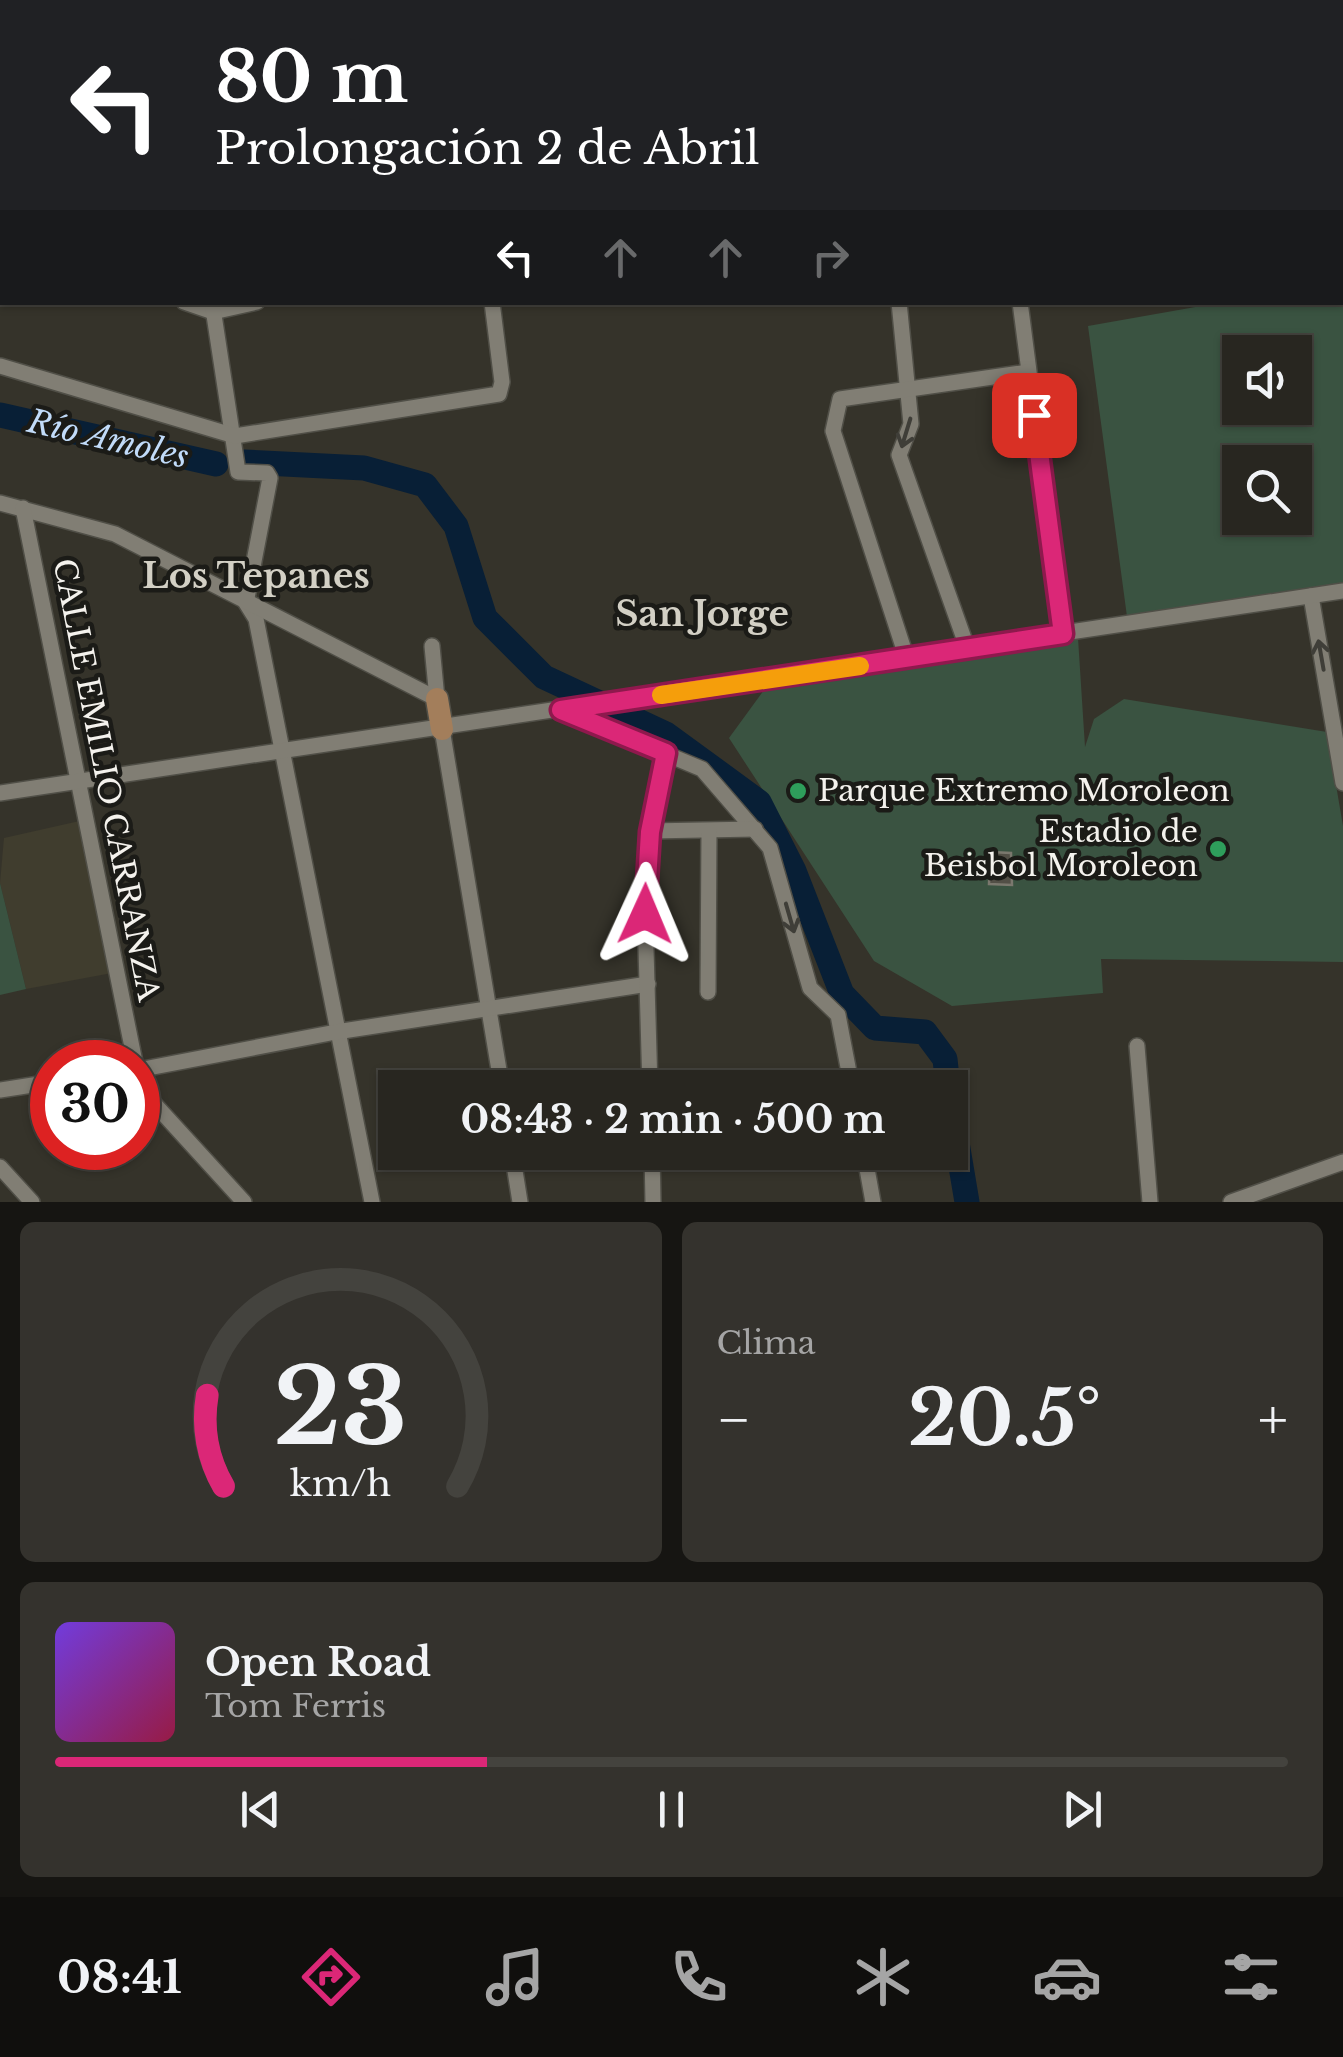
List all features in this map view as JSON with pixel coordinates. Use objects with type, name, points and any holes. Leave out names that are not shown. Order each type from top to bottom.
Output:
[{"type":"street","points":[[0,366],[235,440],[499,394],[502,382],[492,305]]},
{"type":"street","points":[[899,305],[911,388],[911,424],[899,455],[967,647]]},
{"type":"street","points":[[1020,305],[1063,634]]},
{"type":"street","points":[[213,308],[238,472],[266,474],[270,478],[246,603],[256,619],[372,1202]]},
{"type":"street","points":[[907,659],[833,431],[840,399],[1028,372]]},
{"type":"street","points":[[0,503],[115,534],[437,698]]},
{"type":"street","name":"CALLE EMILIO CARRANZA","points":[[24,508],[131,1040]]},
{"type":"street","points":[[0,793],[1343,591]]},
{"type":"street","points":[[1310,596],[1343,783]]},
{"type":"street","points":[[432,646],[437,698],[499,1070]]},
{"type":"street","points":[[563,710],[702,769],[756,829],[770,848],[810,988],[838,1016],[848,1070]]},
{"type":"street","points":[[650,1070],[644,879],[666,753]]},
{"type":"street","points":[[650,832],[756,829]]},
{"type":"street","points":[[708,992],[710,831]]},
{"type":"street","points":[[160,1068],[336,1032],[648,984]]},
{"type":"street","points":[[1137,1046],[1150,1202]]},
{"type":"street","points":[[0,1090],[30,1085]]},
{"type":"street","points":[[160,1110],[244,1202]]},
{"type":"street","points":[[1231,1202],[1343,1162]]},
{"type":"street","points":[[0,1167],[32,1202]]},
{"type":"street","points":[[515,1170],[520,1202]]},
{"type":"street","points":[[652,1170],[652,1202]]},
{"type":"street","points":[[867,1170],[873,1202]]},
{"type":"shaded area","points":[[84,820],[112,973],[26,989],[0,883],[4,838]]},
{"type":"green space","points":[[1207,305],[1343,305],[1343,591],[1128,624],[1088,326]]},
{"type":"green space","points":[[1078,638],[1085,747],[1094,719],[1124,699],[1327,732],[1343,826],[1343,962],[1101,959],[1103,993],[952,1006],[874,961],[729,738],[769,683]]},
{"type":"green space","points":[[0,883],[26,989],[0,995]]},
{"type":"building","points":[[990,852],[1011,853],[1012,885],[989,884]]},
{"type":"waterway","name":"Río Amoles","points":[[0,415],[216,464]]},
{"type":"waterway","points":[[244,462],[364,468],[425,485],[456,526],[485,618],[544,677],[666,734],[759,802],[794,871],[842,994],[875,1028],[925,1032],[945,1059],[946,1070]]},
{"type":"waterway","points":[[962,1170],[967,1202]]},
{"type":"slow traffic","points":[[661,695],[860,666]]},
{"type":"place","name":"Parque Extremo Moroleon","points":[[798,791]]},
{"type":"place","name":"Estadio de Beisbol Moroleon","points":[[1218,849]]},
{"type":"district","name":"Los Tepanes","points":[[256,576]]},
{"type":"district","name":"San Jorge","points":[[702,614]]},
{"type":"route","points":[[645,914],[644,879],[650,832],[666,753],[561,710],[1063,634],[1034,415]]}]
